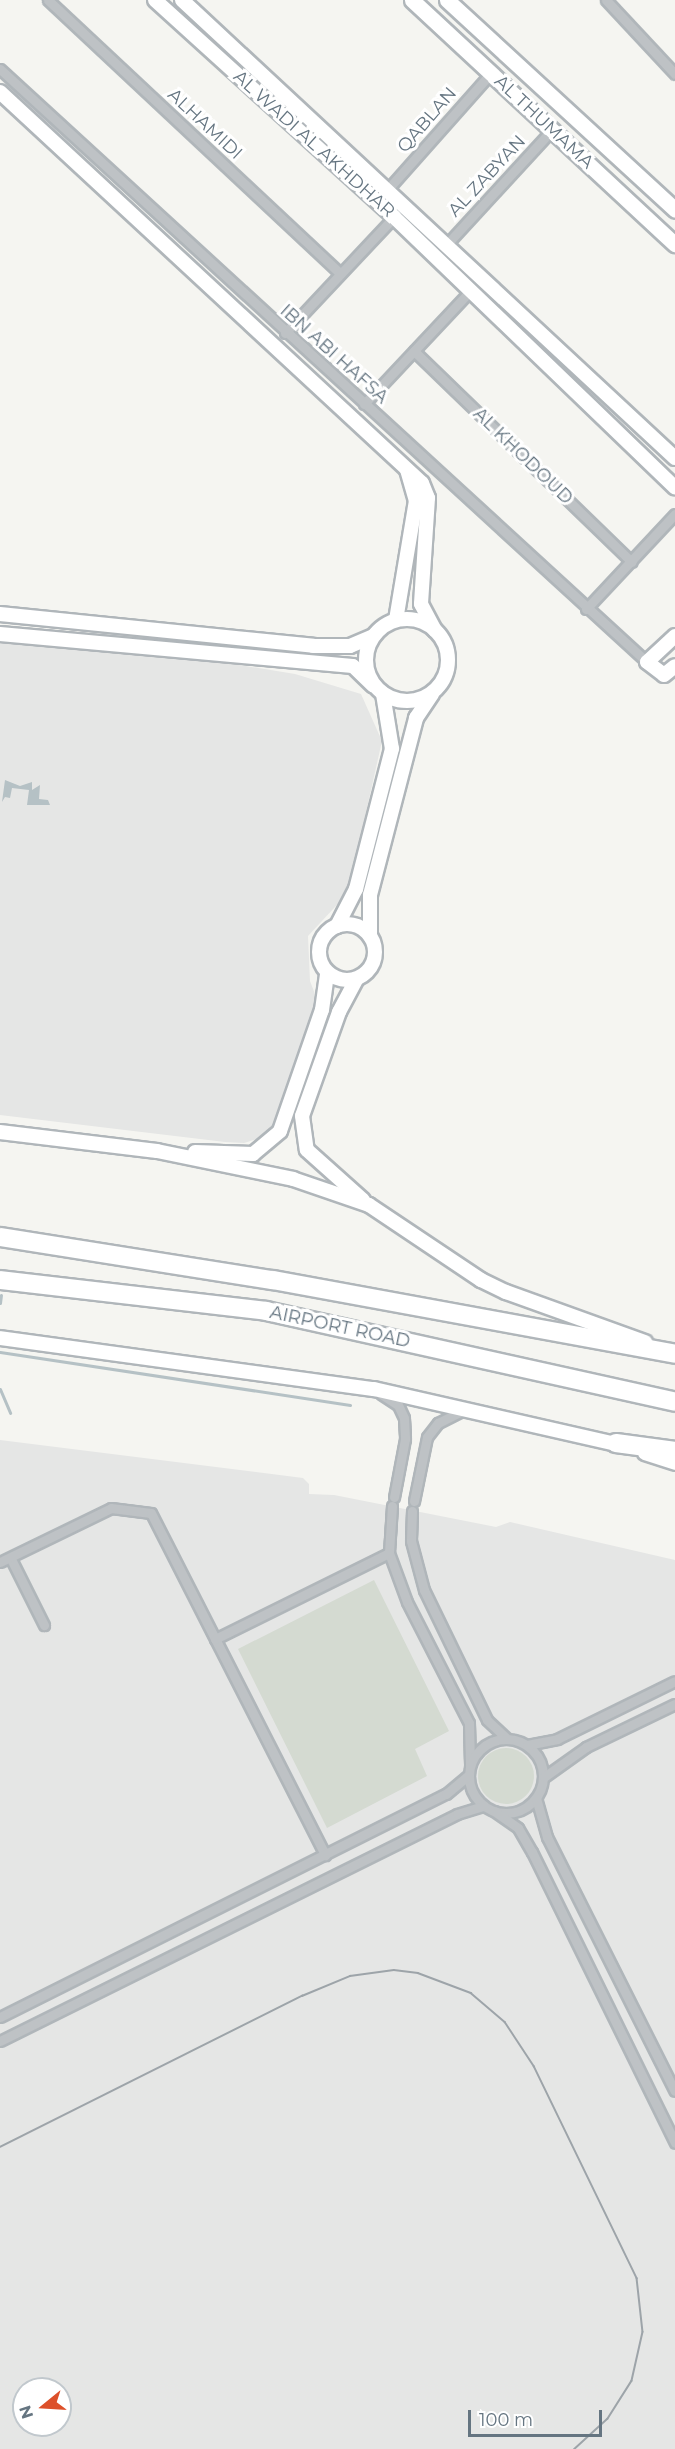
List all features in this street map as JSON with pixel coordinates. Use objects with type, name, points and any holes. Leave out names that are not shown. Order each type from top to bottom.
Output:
[{"type":"highway","name":"AIRPORT ROAD","points":[[0,1237],[273,1280],[675,1354]]},
{"type":"highway","name":"AIRPORT ROAD","points":[[0,1280],[266,1311],[675,1402]]},
{"type":"highway","points":[[266,1311],[273,1280]]},
{"type":"highway","points":[[616,1443],[675,1451]]},
{"type":"main road","name":"AL THUMAMA","points":[[412,0],[675,244]]},
{"type":"main road","name":"AL THUMAMA","points":[[447,0],[675,210]]},
{"type":"street","name":"ALHAMIDI","points":[[48,0],[340,273]]},
{"type":"street","name":"AL WADI AL AKHDHAR","points":[[155,0],[394,217],[470,291]]},
{"type":"street","name":"AL WADI AL AKHDHAR","points":[[182,0],[675,458]]},
{"type":"street","points":[[606,0],[674,70]]},
{"type":"street","name":"IBN ABI HAFSA","points":[[0,69],[586,609],[647,662]]},
{"type":"street","name":"QABLAN","points":[[388,189],[491,73]]},
{"type":"street","points":[[0,92],[407,468],[422,483],[428,498],[422,604],[448,654],[443,681],[416,718],[370,894],[370,936],[374,960],[364,975],[356,980],[339,1012],[302,1116],[307,1150],[369,1205],[481,1280],[675,1354]]},
{"type":"street","name":"AL ZABYAN","points":[[447,244],[552,130]]},
{"type":"street","points":[[285,333],[394,217]]},
{"type":"street","points":[[364,404],[470,291],[675,487]]},
{"type":"street","name":"AL KHODOUD","points":[[414,351],[632,562]]},
{"type":"street","points":[[396,620],[416,501],[407,468]]},
{"type":"street","points":[[586,609],[675,514]]},
{"type":"street","points":[[0,614],[312,646],[350,646],[373,636],[396,620],[423,622],[435,630]]},
{"type":"street","points":[[0,634],[353,666],[378,689],[409,702],[434,692]]},
{"type":"street","points":[[337,926],[356,889],[392,749],[378,689],[365,660],[373,636]]},
{"type":"street","points":[[675,636],[647,662],[664,675],[675,666]]},
{"type":"street","points":[[157,1151],[253,1154],[280,1131],[322,1010],[327,973],[318,950],[326,933],[337,926],[352,924],[370,936]]},
{"type":"street","points":[[327,973],[337,980],[356,980]]},
{"type":"street","points":[[0,1132],[157,1151],[293,1179],[369,1205]]},
{"type":"street","points":[[0,1338],[374,1389],[616,1443],[675,1463]]},
{"type":"street","points":[[374,1389],[398,1404],[404,1418],[405,1439],[393,1502],[389,1553],[407,1602],[469,1723],[473,1792],[489,1808],[518,1828],[532,1852],[675,2143]]},
{"type":"street","points":[[466,1409],[438,1423],[427,1437],[413,1506],[411,1541],[417,1573],[487,1720],[506,1738],[527,1745],[557,1739],[675,1680]]},
{"type":"street","points":[[0,1562],[11,1559],[111,1508],[151,1513],[325,1855]]},
{"type":"street","points":[[215,1639],[389,1553]]},
{"type":"street","points":[[11,1559],[44,1625]]},
{"type":"street","points":[[544,1777],[576,1752],[675,1704]]},
{"type":"street","points":[[0,2017],[446,1794],[470,1770],[484,1746],[506,1738]]},
{"type":"street","points":[[0,2041],[457,1814],[489,1808],[517,1812],[536,1798],[544,1777],[542,1765],[527,1745]]},
{"type":"street","points":[[536,1798],[547,1837],[675,2091]]},
{"type":"shaded area","points":[[0,643],[197,658],[295,674],[361,694],[382,741],[348,893],[308,936],[310,981],[320,1007],[279,1122],[267,1136],[244,1143],[225,1142],[0,1115]]},
{"type":"shaded area","points":[[5,780],[20,786],[32,782],[32,790],[40,785],[39,799],[48,800],[50,805],[27,805],[29,790],[12,788],[10,798],[5,797],[2,802]]},
{"type":"shaded area","points":[[0,1440],[303,1478],[309,1484],[309,1494],[334,1495],[496,1527],[510,1522],[675,1560],[675,2449],[0,2449]]},
{"type":"shaded area","points":[[374,1580],[449,1731],[415,1749],[427,1776],[327,1828],[238,1649]]},
{"type":"shaded area","points":[[506,1748],[517,1750],[526,1756],[532,1765],[534,1776],[532,1787],[526,1796],[517,1802],[506,1804],[495,1802],[486,1796],[480,1787],[478,1776],[480,1765],[486,1756],[495,1750]]},
{"type":"waterway","points":[[0,1303],[1,1295]]},
{"type":"waterway","points":[[0,1352],[350,1405]]},
{"type":"waterway","points":[[0,1389],[10,1413]]},
{"type":"tram line","points":[[0,2147],[302,1996],[350,1976],[394,1970],[418,1973],[471,1993],[505,2022],[534,2066],[637,2278],[643,2332],[632,2381],[608,2419],[575,2449]]}]
